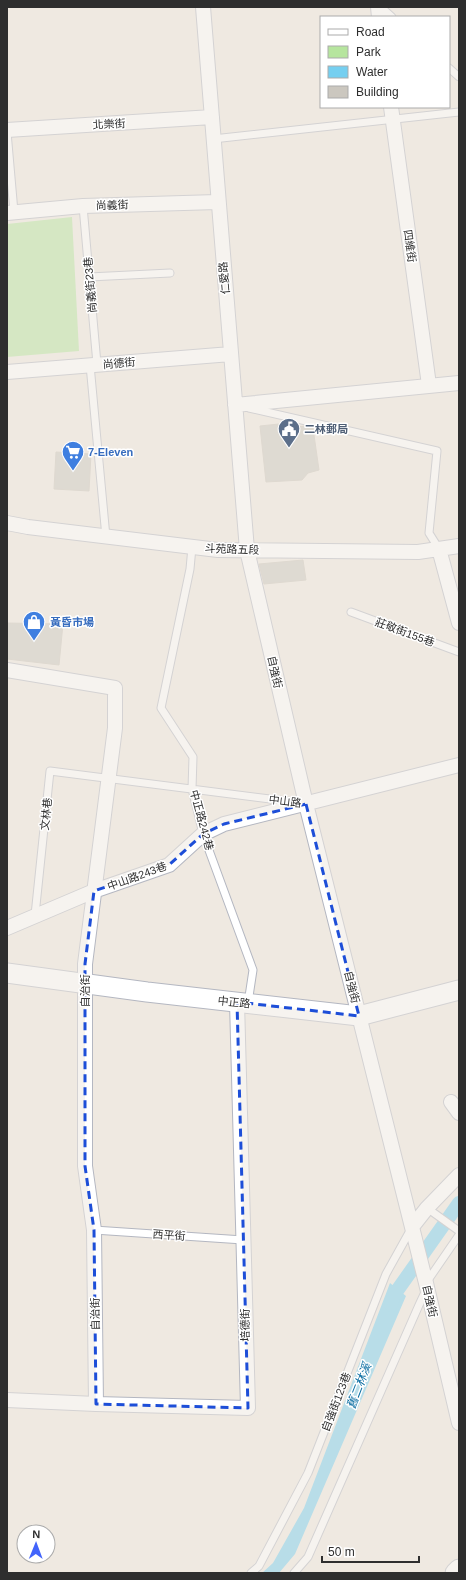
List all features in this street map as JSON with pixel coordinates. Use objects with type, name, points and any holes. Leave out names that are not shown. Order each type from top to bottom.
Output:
[{"type":"main road","name":"中正路","points":[[7,974],[85,985],[359,1016],[459,990]]},
{"type":"main road","points":[[455,1573],[459,1569]]},
{"type":"street","name":"仁愛路","points":[[202,7],[247,550]]},
{"type":"street","name":"四維街","points":[[392,113],[429,385]]},
{"type":"street","name":"北樂街","points":[[7,131],[212,117]]},
{"type":"street","name":"尚義街","points":[[10,212],[83,206],[217,202]]},
{"type":"street","name":"尚德街","points":[[7,372],[231,354]]},
{"type":"street","points":[[235,405],[459,383]]},
{"type":"street","name":"斗苑路五段","points":[[7,523],[106,537],[218,550],[418,552],[459,546]]},
{"type":"street","points":[[439,549],[459,623]]},
{"type":"street","name":"自強街","points":[[247,550],[306,804],[427,1285],[459,1423]]},
{"type":"street","name":"自治街","points":[[7,670],[115,688],[115,728],[85,964],[85,1166],[94,1230],[96,1404]]},
{"type":"street","name":"中山路","points":[[306,804],[459,765]]},
{"type":"street","name":"中山路243巷","points":[[7,928],[94,891],[169,865],[203,834],[224,824],[306,804]]},
{"type":"street","name":"培德街","points":[[7,1400],[248,1408],[243,1240],[243,1002]]},
{"type":"street","points":[[412,1227],[427,1208],[459,1175]]},
{"type":"lane","points":[[380,7],[391,16]]},
{"type":"lane","points":[[450,69],[459,78]]},
{"type":"lane","points":[[213,140],[392,113],[459,112]]},
{"type":"lane","points":[[7,131],[10,212]]},
{"type":"lane","name":"尚義街23巷","points":[[83,206],[106,537]]},
{"type":"lane","points":[[89,277],[170,273]]},
{"type":"lane","points":[[235,405],[437,451],[429,533],[439,549]]},
{"type":"lane","name":"中正路242巷","points":[[192,547],[190,569],[161,708],[193,757],[192,789],[203,834],[253,970],[243,1002]]},
{"type":"lane","name":"莊敬街155巷","points":[[351,612],[459,652]]},
{"type":"lane","name":"文林巷","points":[[35,915],[50,772],[108,778]]},
{"type":"lane","name":"中山路","points":[[108,778],[306,804]]},
{"type":"lane","points":[[427,1208],[459,1231]]},
{"type":"lane","name":"自強街123巷","points":[[251,1573],[259,1566],[308,1473],[386,1274],[412,1227]]},
{"type":"lane","name":"西平街","points":[[94,1230],[243,1240]]},
{"type":"lane","points":[[294,1573],[308,1557],[427,1285],[459,1235]]},
{"type":"highlighted area","points":[[306,804],[359,1016],[237,1002],[248,1408],[96,1404],[94,1230],[85,1166],[85,964],[94,891],[169,865],[203,834],[224,824]]},
{"type":"green space","points":[[72,217],[79,351],[7,357],[7,224]]},
{"type":"water","points":[[390,1283],[406,1296],[295,1554],[279,1573],[262,1573],[273,1563],[304,1508]]},
{"type":"building","name":"二林郵局","points":[[288,423],[288,428],[306,426],[313,428],[319,470],[308,473],[302,480],[266,482],[260,426]]},
{"type":"building","name":"7-Eleven","points":[[56,452],[91,454],[89,491],[54,489]]},
{"type":"building","points":[[303,560],[306,580],[264,584],[259,564]]},
{"type":"building","name":"黃昏市場","points":[[7,623],[63,624],[59,665],[7,659]]},
{"type":"waterway","name":"舊二林溪","points":[[391,1305],[394,1295],[459,1203]]},
{"type":"place","name":"二林郵局","points":[[289,448]]},
{"type":"place","name":"7-Eleven","points":[[73,472]]},
{"type":"place","name":"黃昏市場","points":[[34,642]]}]
